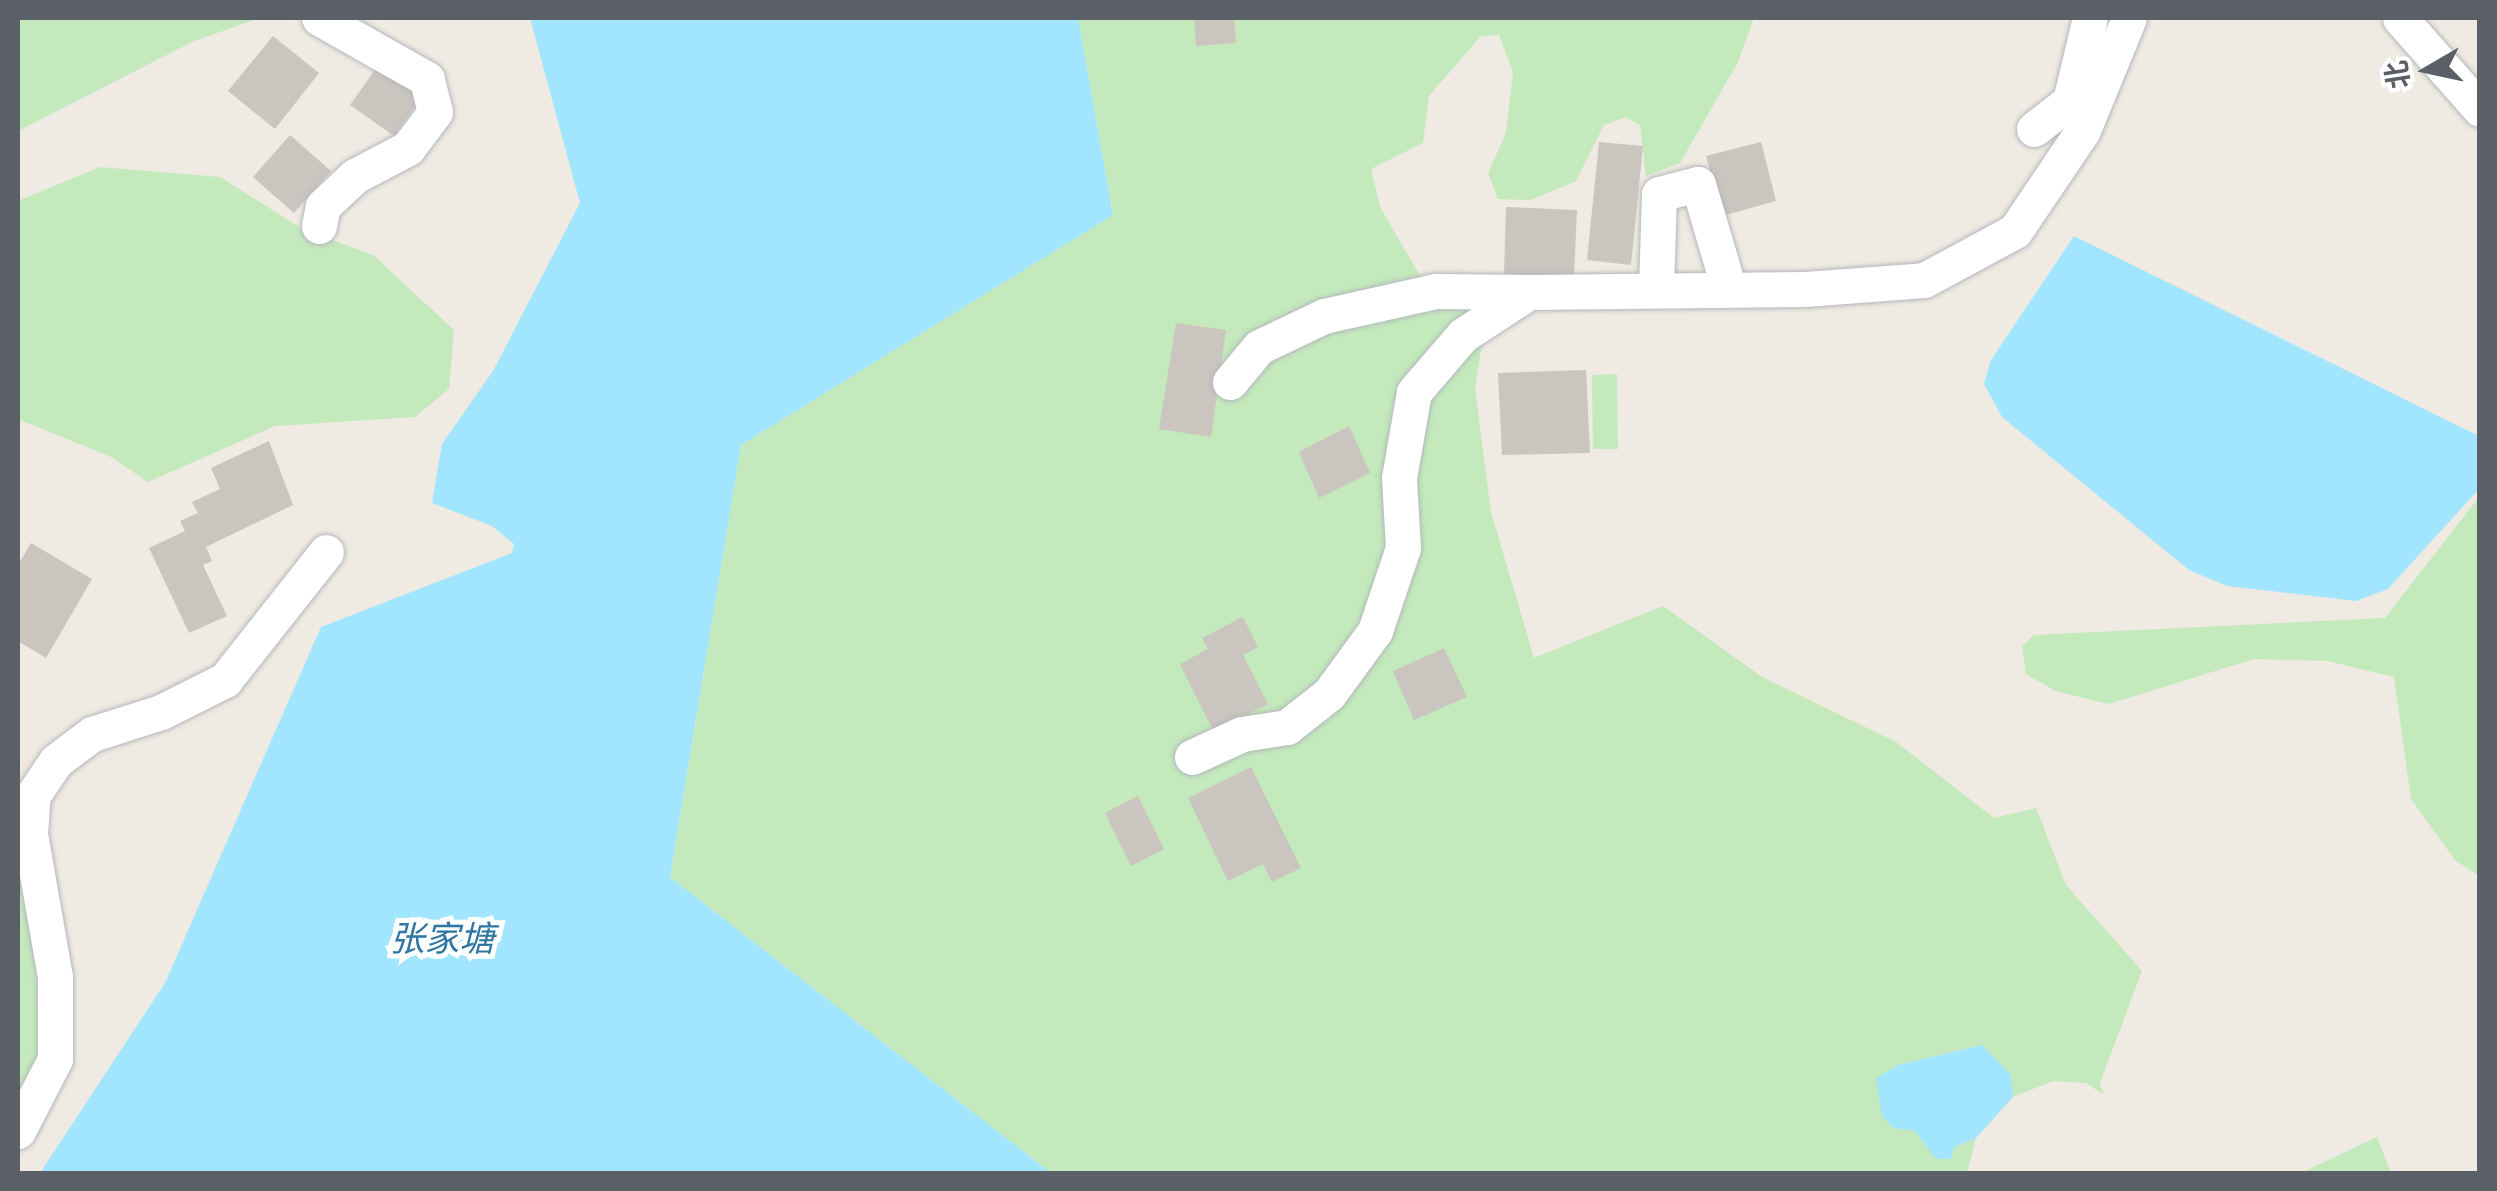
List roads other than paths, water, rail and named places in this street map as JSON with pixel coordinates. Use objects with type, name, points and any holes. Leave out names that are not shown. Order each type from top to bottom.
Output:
[{"type":"street","points":[[318,226],[323,206],[355,176],[408,148],[435,112],[428,80],[320,18]]},
{"type":"street","points":[[1230,382],[1259,346],[1324,316],[1436,291],[1729,289],[1924,280],[2015,231],[2080,73],[2090,18]]},
{"type":"street","points":[[2059,124],[2129,18]]},
{"type":"street","points":[[2400,18],[2480,109]]},
{"type":"street","points":[[1656,289],[1659,194],[1698,184],[1729,289]]},
{"type":"street","points":[[1192,757],[1254,730],[1286,727],[1330,694],[1376,631],[1403,548],[1399,478],[1414,392],[1463,336],[1528,292]]},
{"type":"street","points":[[18,1131],[55,1059],[55,977],[30,834],[34,795],[56,761],[92,734],[162,712],[225,680],[326,552]]},
{"type":"water","name":"张家塘","points":[[530,18],[1078,18],[1113,215],[741,445],[670,877],[1051,1173],[40,1173],[165,983],[321,627],[512,553],[514,544],[492,526],[432,503],[442,444],[493,371],[580,203]]},
{"type":"water","points":[[2074,236],[2479,436],[2479,489],[2388,589],[2356,601],[2227,586],[2189,570],[2002,417],[1984,384],[1991,360]]},
{"type":"water","points":[[1982,1045],[2011,1075],[2013,1097],[1976,1138],[1954,1147],[1951,1159],[1936,1159],[1915,1131],[1893,1128],[1882,1116],[1876,1078],[1898,1065]]}]
